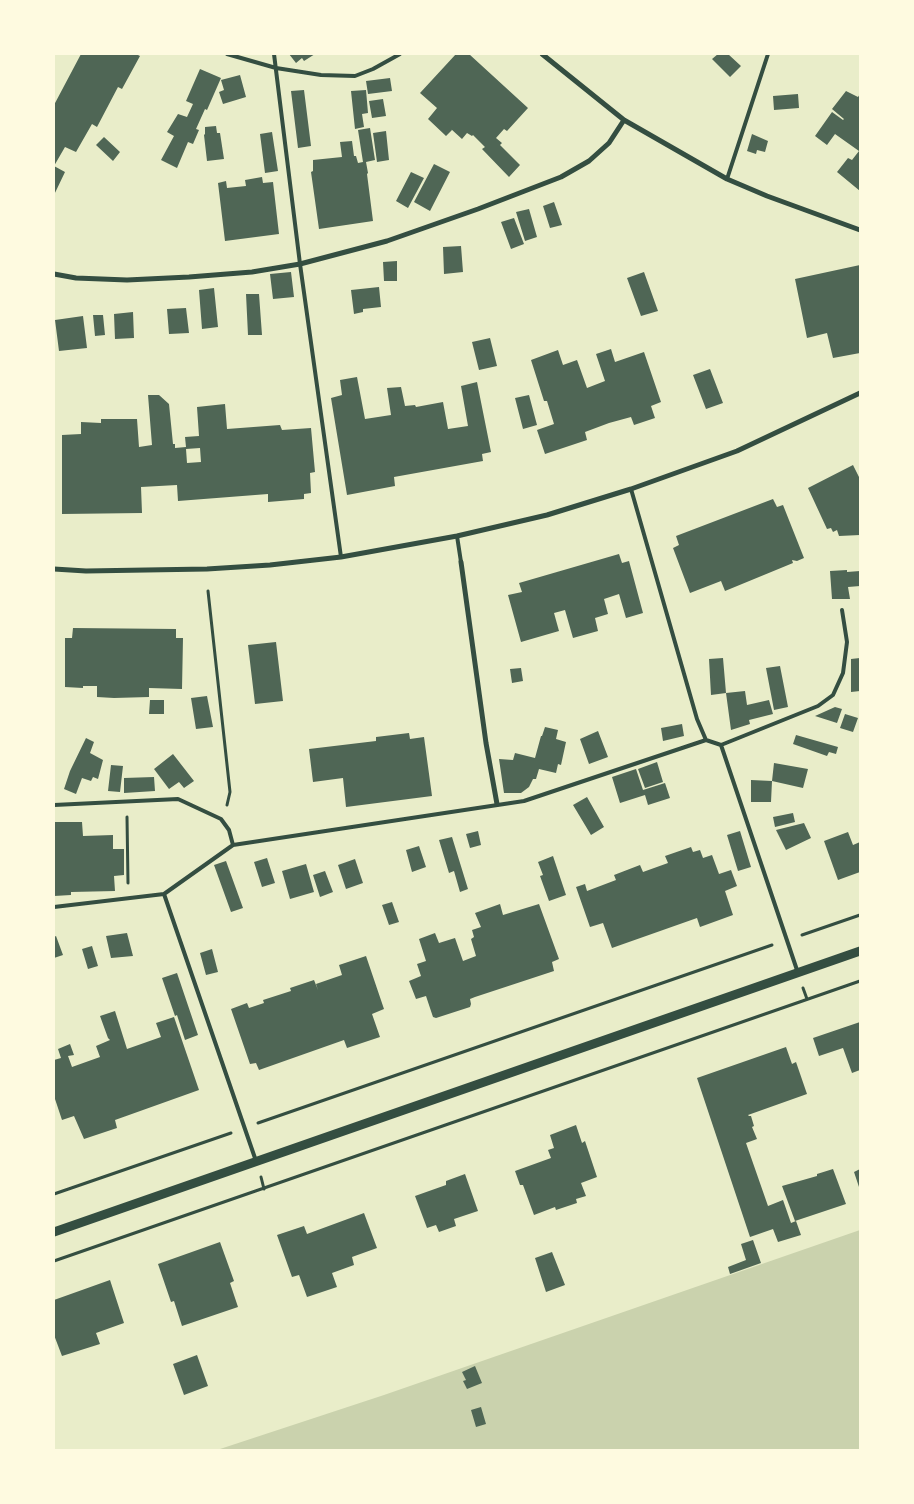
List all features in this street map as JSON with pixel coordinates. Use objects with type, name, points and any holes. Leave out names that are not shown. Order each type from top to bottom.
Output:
[{"type":"street","points":[[542,54],[624,120],[727,179],[767,196],[860,230]]},
{"type":"street","points":[[54,274],[76,278],[127,280],[189,278],[243,273],[300,264],[387,241],[478,209],[561,176],[589,160],[609,143],[624,120]]},
{"type":"street","points":[[54,569],[86,571],[207,569],[270,565],[341,557],[457,536],[547,515],[631,489],[737,451],[860,393]]},
{"type":"street","points":[[461,562],[486,743],[497,804]]},
{"type":"street","points":[[54,1232],[860,952]]},
{"type":"lane","points":[[227,54],[276,68],[321,75],[355,76],[400,54]]},
{"type":"lane","points":[[274,54],[300,264],[341,557]]},
{"type":"lane","points":[[727,179],[768,54]]},
{"type":"lane","points":[[631,489],[697,719],[706,740]]},
{"type":"lane","points":[[457,536],[461,562]]},
{"type":"lane","points":[[54,907],[164,894],[233,845],[524,801],[706,740],[721,745],[818,706],[833,694],[843,673],[847,642],[842,610]]},
{"type":"lane","points":[[721,745],[798,973]]},
{"type":"lane","points":[[54,805],[178,798],[221,819],[229,830],[233,845]]},
{"type":"lane","points":[[164,894],[256,1161]]},
{"type":"path","points":[[208,591],[230,792],[225,812]]},
{"type":"path","points":[[126,801],[128,898]]},
{"type":"path","points":[[54,1194],[860,915]]},
{"type":"path","points":[[54,1261],[860,981]]},
{"type":"green space","points":[[860,1230],[860,1450],[217,1450],[384,1395]]},
{"type":"building","points":[[81,54],[136,54],[140,56],[122,89],[118,87],[97,127],[92,124],[76,152],[65,147],[54,166],[54,105]]},
{"type":"building","points":[[289,54],[315,54],[304,61],[302,58],[296,63]]},
{"type":"building","points":[[456,54],[469,54],[528,108],[507,131],[504,129],[496,138],[502,143],[500,145],[520,165],[509,177],[482,149],[485,147],[473,135],[467,133],[462,139],[451,129],[446,136],[428,119],[437,108],[420,93]]},
{"type":"building","points":[[718,54],[728,54],[741,66],[730,77],[712,59]]},
{"type":"building","points":[[200,69],[221,78],[207,110],[205,109],[196,129],[199,130],[193,144],[188,142],[177,168],[161,160],[174,136],[167,132],[178,114],[187,117],[193,104],[186,101]]},
{"type":"building","points":[[240,75],[246,97],[223,104],[219,92],[224,90],[221,80]]},
{"type":"building","points":[[390,78],[392,91],[368,94],[366,81]]},
{"type":"building","points":[[304,90],[311,146],[298,148],[291,91]]},
{"type":"building","points":[[366,90],[368,113],[362,114],[364,127],[355,129],[351,91]]},
{"type":"building","points":[[846,91],[858,97],[860,94],[860,191],[837,172],[848,158],[852,160],[859,151],[835,134],[827,145],[815,136],[832,112],[844,119],[832,109]]},
{"type":"building","points":[[798,94],[799,108],[774,110],[773,96]]},
{"type":"building","points":[[383,99],[386,116],[372,118],[369,101]]},
{"type":"building","points":[[216,126],[217,133],[220,133],[224,159],[207,161],[205,127]]},
{"type":"building","points":[[370,128],[375,160],[366,162],[373,221],[319,229],[311,172],[313,171],[313,160],[342,157],[340,142],[352,141],[354,156],[356,156],[358,163],[363,162],[358,130]]},
{"type":"building","points":[[386,131],[389,160],[377,162],[373,133]]},
{"type":"building","points":[[272,132],[278,171],[265,173],[260,134]]},
{"type":"building","points":[[752,134],[768,141],[765,152],[757,150],[756,154],[747,151]]},
{"type":"building","points":[[104,137],[120,152],[113,161],[96,145]]},
{"type":"building","points":[[434,164],[450,172],[430,211],[414,202]]},
{"type":"building","points":[[54,166],[65,172],[54,195]]},
{"type":"building","points":[[411,172],[424,178],[408,208],[396,201]]},
{"type":"building","points":[[262,177],[263,183],[273,182],[279,234],[225,241],[218,183],[226,181],[227,188],[246,186],[245,180]]},
{"type":"building","points":[[554,202],[562,225],[550,228],[543,206]]},
{"type":"building","points":[[529,209],[537,237],[525,241],[516,212]]},
{"type":"building","points":[[514,218],[524,244],[511,249],[501,222]]},
{"type":"building","points":[[461,246],[463,272],[444,274],[443,247]]},
{"type":"building","points":[[397,261],[397,281],[384,281],[383,262]]},
{"type":"building","points":[[860,265],[860,353],[833,358],[827,333],[807,338],[795,279]]},
{"type":"building","points":[[291,272],[294,297],[273,299],[270,274]]},
{"type":"building","points":[[644,272],[658,311],[641,316],[627,278]]},
{"type":"building","points":[[379,287],[381,307],[363,309],[363,312],[354,314],[351,290]]},
{"type":"building","points":[[214,288],[218,327],[202,329],[199,290]]},
{"type":"building","points":[[246,294],[259,294],[262,335],[248,335]]},
{"type":"building","points":[[186,308],[189,333],[169,334],[167,309]]},
{"type":"building","points":[[133,312],[134,338],[115,339],[114,314]]},
{"type":"building","points":[[93,315],[103,315],[105,335],[95,336]]},
{"type":"building","points":[[83,316],[87,348],[59,351],[55,320]]},
{"type":"building","points":[[490,338],[497,366],[479,370],[472,342]]},
{"type":"building","points":[[611,349],[615,362],[644,352],[661,402],[651,406],[655,418],[634,425],[631,417],[609,423],[585,432],[587,440],[545,454],[537,430],[554,424],[547,401],[544,401],[531,360],[558,350],[563,365],[577,360],[587,388],[605,381],[596,354]]},
{"type":"building","points":[[710,369],[723,403],[706,409],[693,375]]},
{"type":"building","points":[[357,377],[365,419],[391,415],[387,388],[401,387],[405,406],[415,405],[416,407],[443,402],[448,429],[468,426],[461,386],[477,382],[491,452],[482,454],[483,461],[394,477],[395,486],[347,495],[331,398],[342,395],[340,380]]},
{"type":"building","points":[[148,395],[159,395],[169,404],[175,448],[186,447],[185,437],[199,436],[197,407],[225,404],[227,429],[280,425],[282,430],[311,428],[315,472],[310,473],[311,493],[304,494],[304,499],[268,502],[268,494],[178,501],[177,485],[141,487],[142,513],[62,514],[62,435],[81,434],[81,422],[101,423],[101,419],[137,419],[139,447],[152,445]],"holes":[[[200,448],[201,462],[187,463],[186,449]]]},
{"type":"building","points":[[529,395],[537,425],[523,429],[515,398]]},
{"type":"building","points":[[853,465],[859,477],[860,475],[860,535],[839,536],[837,530],[833,532],[831,528],[827,529],[808,488]]},
{"type":"building","points":[[773,499],[777,507],[783,505],[804,558],[797,561],[792,560],[793,563],[725,591],[721,581],[690,593],[673,548],[679,545],[676,536]]},
{"type":"building","points":[[619,554],[622,563],[629,561],[643,613],[626,618],[619,594],[604,599],[608,614],[595,618],[598,631],[573,638],[565,610],[554,613],[559,631],[521,642],[508,595],[522,592],[519,583]]},
{"type":"building","points":[[847,570],[847,572],[860,571],[860,586],[848,587],[850,599],[832,599],[830,571]]},
{"type":"building","points":[[73,628],[176,629],[176,638],[183,638],[182,689],[149,688],[149,697],[114,698],[97,697],[97,686],[83,686],[83,688],[65,687],[65,638],[72,638]]},
{"type":"building","points":[[276,642],[283,701],[255,704],[248,645]]},
{"type":"building","points":[[723,658],[726,693],[711,695],[709,659]]},
{"type":"building","points":[[860,658],[860,691],[851,692],[851,659]]},
{"type":"building","points":[[780,666],[788,707],[774,710],[766,668]]},
{"type":"building","points":[[521,668],[523,681],[512,683],[510,669]]},
{"type":"building","points":[[745,691],[747,705],[769,700],[773,714],[749,720],[750,724],[731,730],[726,693]]},
{"type":"building","points":[[207,696],[213,727],[196,729],[191,698]]},
{"type":"building","points":[[150,700],[164,700],[164,714],[149,714]]},
{"type":"building","points":[[835,707],[842,709],[837,723],[815,716]]},
{"type":"building","points":[[845,714],[858,718],[853,732],[840,728]]},
{"type":"building","points":[[682,724],[684,736],[663,741],[661,728]]},
{"type":"building","points":[[545,727],[558,730],[556,739],[566,742],[561,765],[558,764],[556,773],[539,769],[536,779],[533,779],[529,787],[521,793],[504,793],[499,759],[513,760],[515,753],[535,758]]},
{"type":"building","points":[[598,731],[608,757],[589,764],[580,739]]},
{"type":"building","points":[[409,733],[410,739],[424,737],[432,796],[346,807],[343,778],[313,782],[309,749],[376,741],[376,737]]},
{"type":"building","points":[[796,735],[838,747],[836,754],[829,752],[827,756],[793,744]]},
{"type":"building","points":[[86,738],[94,742],[90,753],[103,760],[98,779],[93,777],[91,781],[82,778],[76,794],[64,789],[70,771]]},
{"type":"building","points":[[173,754],[194,781],[184,788],[179,782],[169,789],[154,769]]},
{"type":"building","points":[[657,762],[663,782],[645,788],[638,769]]},
{"type":"building","points":[[774,763],[808,769],[803,788],[772,781]]},
{"type":"building","points":[[111,765],[123,766],[120,792],[108,791]]},
{"type":"building","points":[[636,769],[643,790],[665,783],[670,798],[648,805],[645,795],[620,803],[612,777]]},
{"type":"building","points":[[154,777],[155,791],[124,793],[124,778]]},
{"type":"building","points":[[751,780],[772,781],[771,802],[751,802]]},
{"type":"building","points":[[587,797],[604,827],[591,835],[573,805]]},
{"type":"building","points":[[793,813],[795,822],[775,827],[773,817]]},
{"type":"building","points":[[54,822],[82,822],[83,836],[113,835],[113,849],[124,849],[124,875],[114,876],[115,891],[71,892],[71,895],[54,896]]},
{"type":"building","points":[[804,823],[811,838],[786,850],[776,830]]},
{"type":"building","points":[[478,831],[481,845],[470,848],[466,834]]},
{"type":"building","points":[[740,831],[751,867],[738,871],[727,835]]},
{"type":"building","points":[[848,832],[853,845],[860,842],[860,872],[838,880],[824,841]]},
{"type":"building","points":[[452,837],[468,889],[460,892],[454,871],[449,873],[439,840]]},
{"type":"building","points":[[419,846],[426,867],[412,872],[406,850]]},
{"type":"building","points":[[691,847],[693,852],[700,850],[703,858],[712,855],[719,874],[731,870],[737,886],[725,891],[733,915],[700,927],[697,918],[612,948],[603,923],[590,927],[576,887],[585,884],[587,891],[616,880],[614,875],[640,865],[643,872],[668,863],[665,856]]},
{"type":"building","points":[[553,856],[566,895],[549,901],[540,876],[543,875],[538,862]]},
{"type":"building","points":[[267,858],[275,883],[262,887],[254,862]]},
{"type":"building","points":[[355,859],[363,883],[346,889],[338,865]]},
{"type":"building","points":[[226,861],[243,908],[231,912],[214,865]]},
{"type":"building","points":[[306,864],[314,892],[290,899],[282,871]]},
{"type":"building","points":[[325,871],[333,892],[320,897],[313,875]]},
{"type":"building","points":[[392,902],[399,922],[389,925],[382,905]]},
{"type":"building","points":[[500,904],[503,915],[539,904],[559,959],[552,962],[554,971],[470,999],[470,1007],[436,1018],[433,1017],[426,996],[416,999],[409,981],[421,976],[417,964],[426,961],[419,939],[435,933],[439,943],[455,938],[463,961],[476,956],[471,939],[474,937],[472,930],[481,927],[475,913]]},
{"type":"building","points":[[127,933],[133,956],[111,958],[106,936]]},
{"type":"building","points":[[56,936],[63,955],[54,958],[54,937]]},
{"type":"building","points":[[92,946],[98,966],[88,969],[82,949]]},
{"type":"building","points":[[212,949],[218,972],[206,975],[200,953]]},
{"type":"building","points":[[366,956],[384,1009],[372,1014],[380,1037],[347,1048],[344,1040],[259,1070],[256,1063],[250,1064],[231,1009],[247,1003],[249,1008],[264,1003],[263,1000],[291,991],[290,988],[314,980],[318,990],[316,984],[342,975],[339,965]]},
{"type":"building","points":[[177,973],[198,1035],[185,1040],[162,978]]},
{"type":"building","points":[[115,1011],[127,1049],[161,1037],[156,1023],[174,1017],[199,1090],[115,1120],[117,1128],[84,1139],[74,1116],[62,1120],[54,1096],[54,1060],[61,1058],[58,1049],[70,1044],[74,1055],[68,1056],[72,1067],[100,1057],[96,1046],[110,1040],[100,1016]]},
{"type":"building","points":[[860,1022],[860,1070],[852,1073],[843,1048],[819,1056],[813,1038]]},
{"type":"building","points":[[786,1047],[792,1064],[796,1062],[807,1094],[748,1115],[751,1116],[754,1126],[752,1127],[757,1139],[746,1143],[768,1206],[783,1200],[791,1223],[796,1221],[801,1235],[778,1242],[773,1229],[750,1237],[697,1078]]},
{"type":"building","points":[[576,1125],[582,1143],[585,1141],[597,1177],[581,1183],[586,1196],[576,1199],[577,1203],[556,1210],[555,1207],[534,1215],[523,1185],[520,1185],[515,1171],[551,1158],[548,1150],[554,1148],[550,1135]]},
{"type":"building","points":[[833,1169],[846,1204],[795,1221],[782,1186],[817,1176],[817,1174]]},
{"type":"building","points":[[860,1169],[860,1190],[854,1172]]},
{"type":"building","points":[[465,1174],[478,1211],[454,1219],[456,1226],[439,1232],[436,1225],[427,1228],[415,1196],[446,1185],[446,1181]]},
{"type":"building","points":[[364,1213],[377,1248],[352,1257],[354,1265],[332,1273],[337,1287],[307,1297],[299,1275],[292,1277],[277,1235],[304,1226],[307,1234]]},
{"type":"building","points":[[753,1240],[761,1263],[730,1274],[728,1267],[746,1260],[741,1244]]},
{"type":"building","points":[[220,1242],[234,1281],[230,1283],[238,1307],[182,1326],[174,1301],[171,1302],[158,1264]]},
{"type":"building","points":[[552,1252],[565,1285],[546,1292],[535,1258]]},
{"type":"building","points":[[110,1280],[124,1323],[96,1333],[100,1344],[62,1356],[54,1335],[54,1300]]},
{"type":"building","points":[[197,1355],[208,1386],[184,1395],[173,1364]]},
{"type":"building","points":[[475,1366],[482,1383],[467,1389],[463,1381],[466,1380],[462,1372]]},
{"type":"building","points":[[481,1407],[486,1424],[476,1427],[471,1410]]}]
